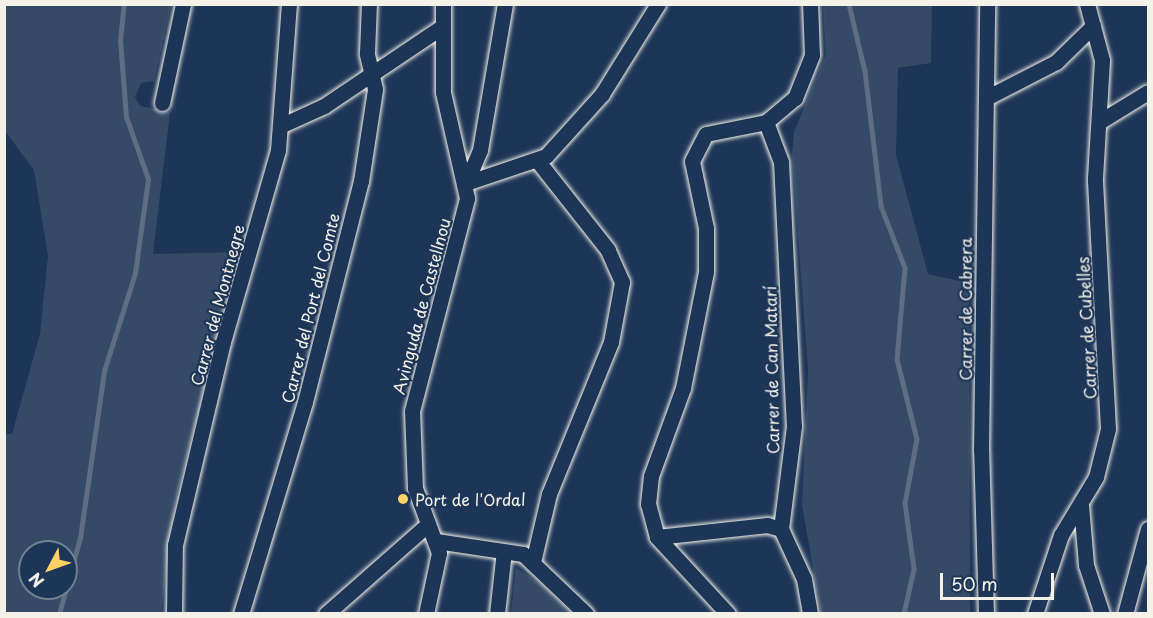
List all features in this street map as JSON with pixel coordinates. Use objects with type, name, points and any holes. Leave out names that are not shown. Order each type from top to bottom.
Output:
[{"type":"street","points":[[162,103],[183,4]]},
{"type":"street","name":"Carrer del Montnegre","points":[[174,614],[176,545],[280,126],[290,4]]},
{"type":"street","name":"Carrer del Port del Comte","points":[[241,614],[306,402],[350,228],[373,109],[369,4]]},
{"type":"street","name":"Avinguda de Castellnou","points":[[426,614],[439,566],[436,541],[415,488],[412,411],[462,232],[466,183],[443,92],[443,4]]},
{"type":"street","points":[[466,183],[480,150],[506,4]]},
{"type":"street","points":[[466,183],[537,160],[602,94],[658,4]]},
{"type":"street","points":[[728,614],[657,537],[648,504],[651,476],[683,388],[706,272],[707,239],[692,172],[694,149],[720,127],[766,122],[795,98],[812,55],[810,4]]},
{"type":"street","name":"Carrer de Cabrera","points":[[986,614],[987,4]]},
{"type":"street","name":"Carrer de Cubelles","points":[[1035,614],[1061,535],[1096,477],[1109,412],[1095,178],[1102,60],[1088,4]]},
{"type":"street","points":[[280,126],[324,106],[443,26]]},
{"type":"street","points":[[986,99],[1056,62],[1082,42],[1093,26]]},
{"type":"street","points":[[1099,122],[1149,92]]},
{"type":"street","name":"Carrer de Can Matarí","points":[[766,122],[781,162],[794,426],[781,529]]},
{"type":"street","points":[[533,562],[549,494],[611,342],[622,282],[608,250],[537,160]]},
{"type":"street","points":[[1081,505],[1086,565],[1102,614]]},
{"type":"street","points":[[331,611],[428,524]]},
{"type":"street","points":[[657,537],[767,525],[781,529],[804,579],[810,614]]},
{"type":"street","points":[[1125,614],[1149,529]]},
{"type":"street","points":[[436,541],[504,551],[533,562],[586,614]]},
{"type":"street","points":[[497,614],[504,551]]},
{"type":"shaded area","points":[[4,5],[171,5],[154,81],[141,83],[135,97],[140,106],[170,112],[153,254],[239,252],[175,501],[161,613],[5,613],[5,434],[12,434],[40,334],[48,256],[34,170],[5,131]]},
{"type":"shaded area","points":[[823,5],[932,5],[931,63],[898,68],[896,155],[928,274],[969,283],[970,613],[821,613],[802,505],[808,370],[792,153],[794,132],[826,55]]},
{"type":"shaded area","points":[[516,568],[541,584],[571,613],[511,613]]},
{"type":"waterway","points":[[59,614],[80,538],[104,371],[135,273],[148,179],[126,117],[120,40],[124,4]]},
{"type":"waterway","points":[[849,4],[865,71],[881,206],[905,268],[897,359],[917,439],[905,503],[914,569],[904,614]]},
{"type":"place","name":"Port de l'Ordal","points":[[403,499]]}]
